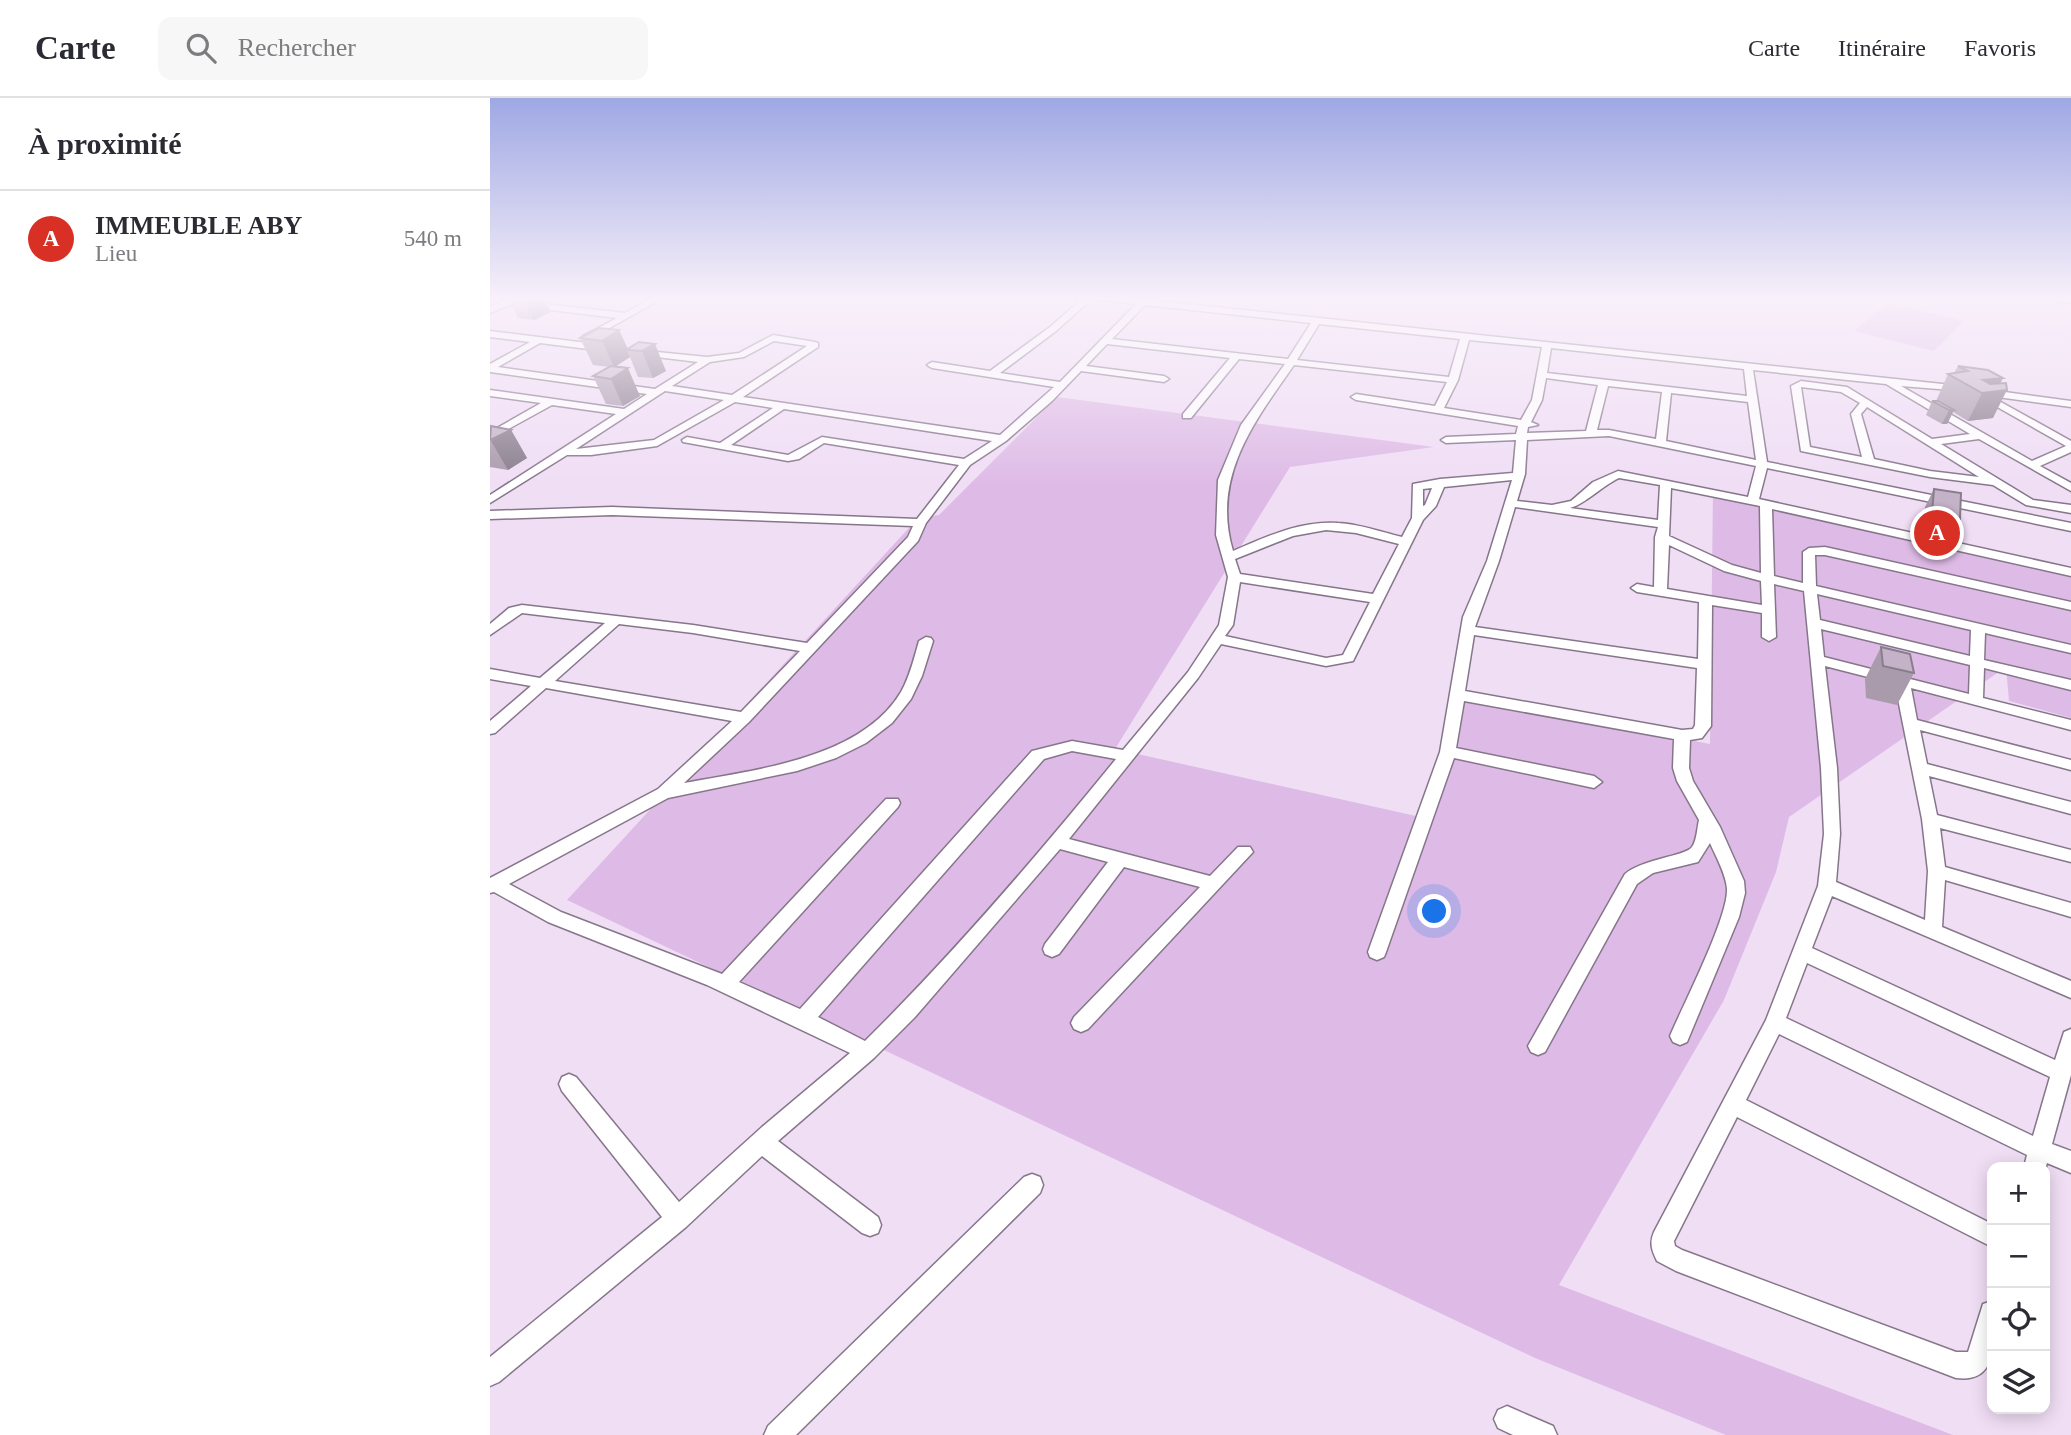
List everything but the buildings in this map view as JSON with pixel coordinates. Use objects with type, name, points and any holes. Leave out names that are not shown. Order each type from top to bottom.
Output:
[{"type":"street","points":[[702,359],[711,359]]},
{"type":"street","points":[[563,451],[592,453],[621,446],[649,446],[735,398],[793,359]]},
{"type":"street","points":[[992,374],[1012,359]]},
{"type":"street","points":[[493,885],[664,793],[744,718],[914,538],[920,523],[966,463],[1002,439],[1086,359]]},
{"type":"street","points":[[1187,416],[1234,359]]},
{"type":"street","points":[[1268,359],[1452,380]]},
{"type":"street","points":[[490,1373],[678,1219],[867,1052],[929,989],[1128,757],[1193,675],[1226,625],[1234,577],[1223,535],[1224,480],[1246,425],[1294,359]]},
{"type":"street","points":[[1439,408],[1458,359]]},
{"type":"street","points":[[1377,952],[1448,752],[1470,617],[1493,561],[1518,477],[1524,431],[1537,400],[1545,359]]},
{"type":"street","points":[[1678,359],[1885,380],[2071,404]]},
{"type":"street","points":[[490,500],[707,360]]},
{"type":"street","points":[[932,365],[1062,385]]},
{"type":"street","points":[[1748,366],[1762,465],[1759,502],[1768,579],[1769,637]]},
{"type":"street","points":[[490,368],[735,398],[1002,439]]},
{"type":"street","points":[[1078,368],[1164,379]]},
{"type":"street","points":[[1542,375],[1754,400]]},
{"type":"street","points":[[1885,380],[2071,488]]},
{"type":"street","points":[[1585,432],[1604,382]]},
{"type":"street","points":[[1995,482],[1869,463],[1805,449],[1796,386],[1801,384],[1844,389],[1931,442],[2029,503],[2071,509]]},
{"type":"street","points":[[1661,443],[1667,389]]},
{"type":"street","points":[[1974,391],[2071,446]]},
{"type":"street","points":[[490,393],[623,412]]},
{"type":"street","points":[[1356,397],[1439,408],[1524,431]]},
{"type":"street","points":[[490,436],[550,402]]},
{"type":"street","points":[[1866,403],[1856,414],[1869,463]]},
{"type":"street","points":[[722,446],[784,405]]},
{"type":"street","points":[[1446,440],[1524,431],[1585,432],[1661,443],[2071,527]]},
{"type":"street","points":[[1931,442],[1980,436]]},
{"type":"street","points":[[687,440],[788,458],[795,457],[822,440],[966,463]]},
{"type":"street","points":[[2032,465],[2071,446]]},
{"type":"street","points":[[1552,509],[1575,503],[1597,484],[1613,475],[1759,502],[2071,572]]},
{"type":"street","points":[[1418,518],[1417,486],[1518,477]]},
{"type":"street","points":[[1218,639],[1326,662],[1348,658],[1405,542],[1418,518],[1430,506],[1440,482]]},
{"type":"street","points":[[1660,592],[1661,531],[1666,483]]},
{"type":"street","points":[[1509,503],[1661,531],[1728,568],[2071,649]]},
{"type":"street","points":[[490,515],[612,511],[920,523]]},
{"type":"street","points":[[1229,557],[1295,533],[1327,526],[1357,530],[1405,542]]},
{"type":"street","points":[[1987,1329],[1978,1360],[1971,1367],[1956,1365],[1665,1253],[1662,1240],[1774,1022],[1827,886],[1832,834],[1807,556],[1809,552],[1816,550],[2071,606]]},
{"type":"street","points":[[1234,577],[1378,599]]},
{"type":"street","points":[[1637,588],[1769,610]]},
{"type":"street","points":[[1459,695],[1682,735],[1697,734],[1703,726],[1706,600]]},
{"type":"street","points":[[490,631],[514,611],[522,609],[809,648]]},
{"type":"street","points":[[490,729],[616,620]]},
{"type":"street","points":[[1815,623],[2071,685]]},
{"type":"street","points":[[1976,700],[1978,627]]},
{"type":"street","points":[[1468,630],[1703,664]]},
{"type":"street","points":[[664,793],[806,763],[864,737],[905,698],[926,641]]},
{"type":"street","points":[[1818,660],[2071,725]]},
{"type":"street","points":[[490,674],[744,718]]},
{"type":"street","points":[[1902,681],[1921,768],[1937,872],[1933,930]]},
{"type":"street","points":[[1911,723],[2071,765]]},
{"type":"street","points":[[1680,1036],[1730,917],[1736,893],[1735,881],[1707,821],[1689,791],[1681,768],[1682,735]]},
{"type":"street","points":[[803,1020],[1038,755],[1056,746],[1073,744],[1128,757]]},
{"type":"street","points":[[1448,752],[1594,782]]},
{"type":"street","points":[[1921,768],[2071,808]]},
{"type":"street","points":[[725,984],[892,803]]},
{"type":"street","points":[[1930,819],[2071,856]]},
{"type":"street","points":[[1538,1046],[1631,880],[1648,866],[1694,857],[1699,850],[1707,821]]},
{"type":"street","points":[[1057,842],[1213,884]]},
{"type":"street","points":[[1081,1023],[1244,852]]},
{"type":"street","points":[[1052,949],[1120,859]]},
{"type":"street","points":[[1937,872],[2071,910]]},
{"type":"street","points":[[493,885],[552,914],[725,984],[867,1052]]},
{"type":"street","points":[[1827,886],[2071,990]]},
{"type":"street","points":[[1802,952],[2060,1072]]},
{"type":"street","points":[[1774,1022],[2038,1159],[2071,1162]]},
{"type":"street","points":[[2038,1159],[2071,1038]]},
{"type":"street","points":[[569,1084],[678,1219]]},
{"type":"street","points":[[1733,1104],[1987,1233]]},
{"type":"street","points":[[762,1142],[870,1225]]},
{"type":"street","points":[[777,1435],[1032,1185]]},
{"type":"street","points":[[1507,1419],[1544,1435]]},
{"type":"shaded area","points":[[1057,397],[1434,447],[1290,467],[1115,749],[1425,818],[1460,696],[1710,744],[1713,490],[2071,568],[2071,718],[2009,701],[2006,667],[1789,817],[1776,872],[1724,1000],[1559,1285],[1953,1435],[1726,1435],[1535,1358],[567,900],[918,518],[939,515]]},
{"type":"place","name":"IMMEUBLE ABY","points":[[1937,533]]}]
